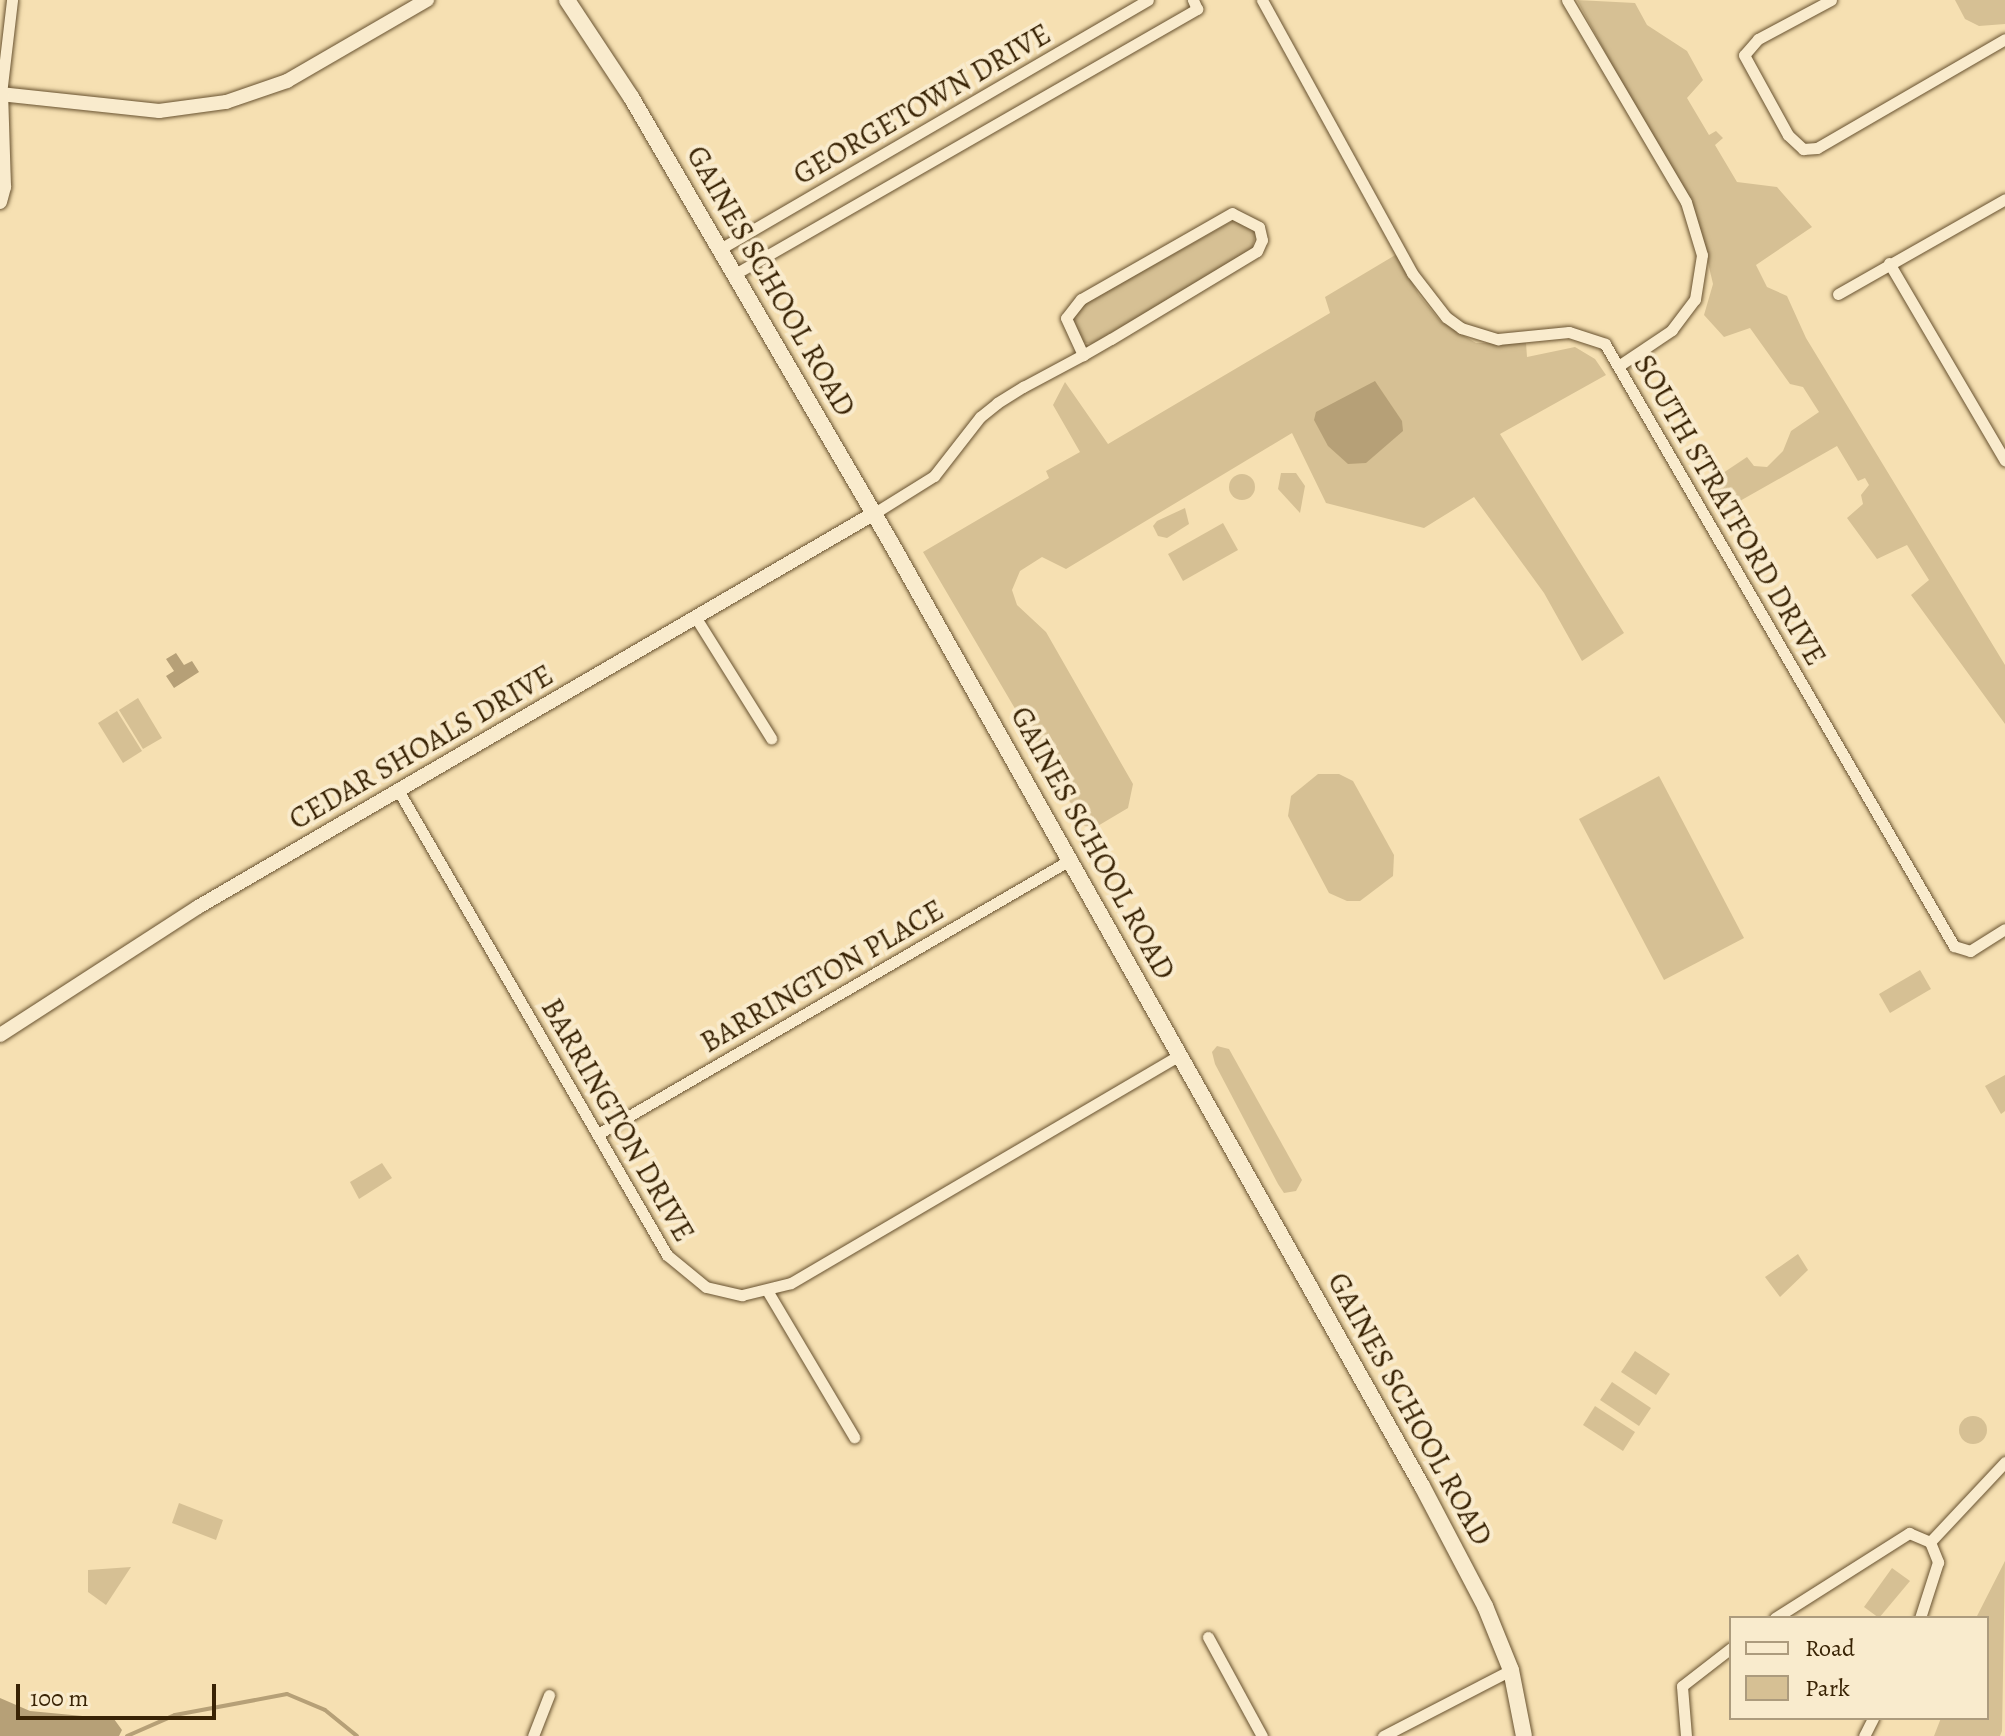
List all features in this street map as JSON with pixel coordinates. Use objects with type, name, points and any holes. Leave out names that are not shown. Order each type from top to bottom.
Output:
[{"type":"main road","name":"GAINES SCHOOL ROAD","points":[[567,0],[631,97],[873,514],[1462,1559],[1511,1670],[1524,1736]]},
{"type":"street","points":[[0,202],[4,187],[0,94],[12,0]]},
{"type":"street","points":[[0,94],[159,111],[226,102],[287,81],[427,0]]},
{"type":"street","name":"GEORGETOWN DRIVE","points":[[720,249],[1148,0]]},
{"type":"street","name":"SOUTH STRATFORD DRIVE","points":[[1262,0],[1400,252],[1446,317],[1461,328],[1498,339],[1590,335],[1605,344],[1620,365],[1954,946],[1970,951],[2005,929]]},
{"type":"street","points":[[1567,0],[1686,202],[1702,255],[1695,299],[1672,330],[1620,365]]},
{"type":"street","points":[[1831,0],[1758,39],[1744,55],[1782,125],[1803,149],[1817,148],[2005,39]]},
{"type":"street","name":"GEORGETOWN DRIVE","points":[[735,274],[862,203],[1195,4]]},
{"type":"street","points":[[1838,294],[2005,199]]},
{"type":"street","points":[[873,514],[934,476],[997,403],[1083,355],[1257,251],[1262,240],[1259,227],[1232,213],[1081,299],[1066,318],[1083,355]]},
{"type":"street","points":[[1889,263],[2005,461]]},
{"type":"street","name":"CEDAR SHOALS DRIVE","points":[[0,1035],[198,907],[873,514]]},
{"type":"street","points":[[696,618],[771,738]]},
{"type":"street","name":"BARRINGTON DRIVE","points":[[398,790],[678,1268],[723,1292],[768,1292],[791,1283],[1180,1055]]},
{"type":"street","name":"BARRINGTON PLACE","points":[[598,1134],[1070,860]]},
{"type":"street","points":[[768,1292],[854,1437]]},
{"type":"street","points":[[1930,1542],[2005,1462]]},
{"type":"street","points":[[1778,1616],[1903,1534],[1930,1542]]},
{"type":"street","points":[[1921,1616],[1938,1562],[1930,1542]]},
{"type":"street","points":[[1208,1637],[1262,1736]]},
{"type":"street","points":[[1686,1736],[1682,1686],[1729,1650]]},
{"type":"street","points":[[1383,1736],[1511,1670]]},
{"type":"street","points":[[533,1736],[549,1695]]},
{"type":"green space","points":[[1577,0],[1635,3],[1647,25],[1687,51],[1703,80],[1687,98],[1709,135],[1716,131],[1723,138],[1715,145],[1737,182],[1777,187],[1812,227],[1756,265],[1767,287],[1787,296],[1806,338],[2005,665],[2005,724],[1911,595],[1929,580],[1907,545],[1877,559],[1847,518],[1863,504],[1861,495],[1869,485],[1865,478],[1858,481],[1837,446],[1731,506],[1711,481],[1747,457],[1754,466],[1767,467],[1783,451],[1791,431],[1819,412],[1803,387],[1790,384],[1750,328],[1724,337],[1704,315],[1713,284],[1700,228]]},
{"type":"green space","points":[[1955,0],[2005,0],[2005,24],[1979,26],[1965,19]]},
{"type":"green space","points":[[1236,219],[1256,231],[1252,250],[1092,344],[1081,342],[1071,318],[1077,308]]},
{"type":"green space","points":[[1397,254],[1419,295],[1440,321],[1476,343],[1526,343],[1527,357],[1575,347],[1595,359],[1606,375],[1500,434],[1624,633],[1582,661],[1544,593],[1474,497],[1424,528],[1326,503],[1292,433],[1066,569],[1042,557],[1020,571],[1012,590],[1017,605],[1046,632],[1133,784],[1128,808],[1096,827],[1084,826],[923,552],[1049,478],[1046,471],[1080,452],[1053,405],[1065,382],[1108,444],[1330,313],[1325,297]]},
{"type":"green space","points":[[1281,473],[1296,473],[1305,486],[1300,513],[1278,489]]},
{"type":"green space","points":[[1242,474],[1251,478],[1255,487],[1251,496],[1242,500],[1233,496],[1229,487],[1233,478]]},
{"type":"green space","points":[[1185,508],[1189,524],[1167,538],[1158,536],[1153,526],[1157,521]]},
{"type":"green space","points":[[1223,523],[1238,550],[1183,581],[1168,554]]},
{"type":"green space","points":[[138,698],[162,738],[143,749],[119,710]]},
{"type":"green space","points":[[117,711],[142,751],[123,763],[98,723]]},
{"type":"green space","points":[[1318,774],[1339,774],[1353,781],[1394,855],[1393,876],[1360,901],[1347,901],[1329,893],[1288,816],[1291,796]]},
{"type":"green space","points":[[1659,776],[1744,938],[1664,980],[1579,819]]},
{"type":"green space","points":[[1920,970],[1931,989],[1890,1013],[1879,994]]},
{"type":"green space","points":[[1217,1046],[1229,1049],[1302,1180],[1296,1191],[1284,1193],[1278,1184],[1215,1064],[1212,1052]]},
{"type":"green space","points":[[2005,1075],[2005,1111],[2001,1114],[1985,1086]]},
{"type":"green space","points":[[382,1163],[392,1178],[359,1199],[350,1182]]},
{"type":"green space","points":[[1798,1254],[1808,1270],[1780,1297],[1765,1277]]},
{"type":"green space","points":[[1635,1351],[1670,1374],[1656,1395],[1621,1372]]},
{"type":"green space","points":[[1612,1382],[1651,1408],[1639,1426],[1600,1400]]},
{"type":"green space","points":[[1595,1406],[1635,1432],[1623,1451],[1583,1425]]},
{"type":"green space","points":[[1973,1416],[1983,1420],[1987,1430],[1983,1440],[1973,1444],[1963,1440],[1959,1430],[1963,1420]]},
{"type":"green space","points":[[179,1503],[223,1520],[216,1540],[172,1523]]},
{"type":"green space","points":[[2005,1561],[2002,1731],[2000,1736],[1934,1736],[1940,1720],[1989,1720],[1989,1616],[1977,1616]]},
{"type":"green space","points":[[131,1567],[106,1605],[88,1592],[88,1570]]},
{"type":"green space","points":[[1892,1568],[1910,1581],[1881,1616],[1864,1607]]},
{"type":"shaded area","points":[[1375,381],[1402,421],[1403,431],[1366,463],[1348,464],[1328,446],[1314,420],[1316,412]]},
{"type":"shaded area","points":[[176,653],[184,665],[192,661],[199,672],[174,688],[166,676],[174,671],[166,659]]},
{"type":"shaded area","points":[[0,1698],[30,1711],[114,1719],[122,1730],[119,1736],[0,1736]]},
{"type":"waterway","points":[[127,1736],[175,1715],[287,1694],[325,1710],[357,1736]]}]
